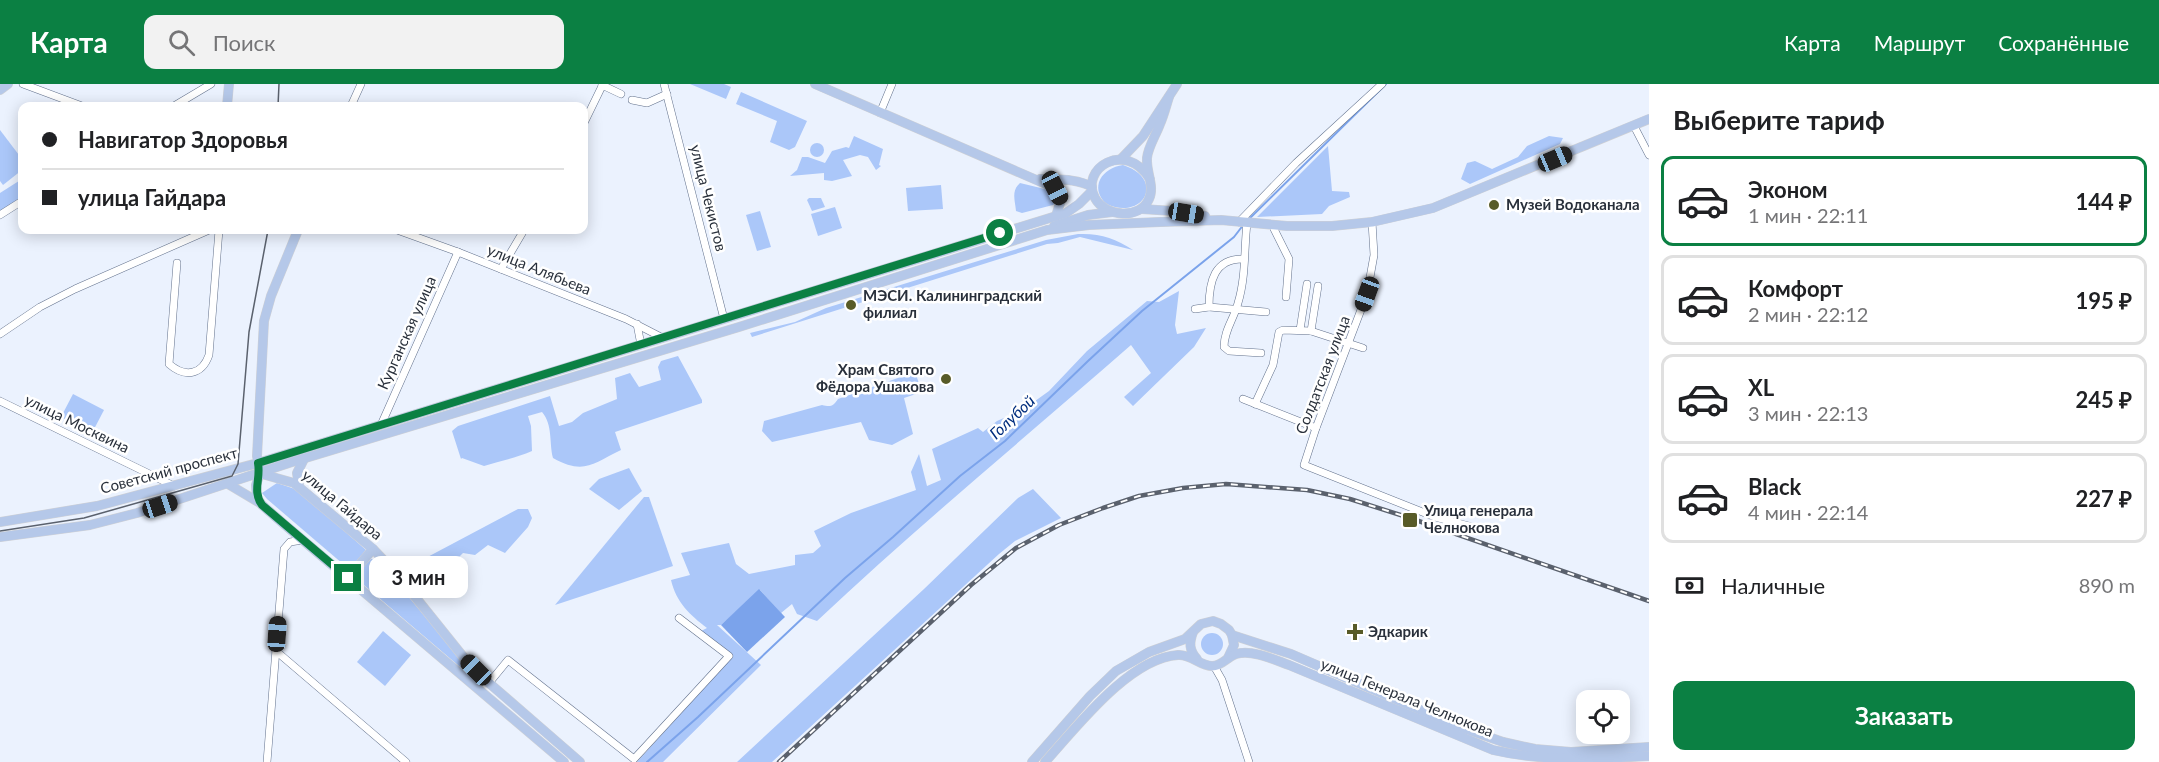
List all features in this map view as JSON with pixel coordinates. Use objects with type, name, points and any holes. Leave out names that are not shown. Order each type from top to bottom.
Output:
[{"type":"main road","points":[[0,90],[8,84]]},
{"type":"main road","points":[[228,102],[230,84]]},
{"type":"main road","points":[[815,84],[1055,188],[1061,200],[1056,216]]},
{"type":"main road","points":[[1121,159],[1143,136],[1177,84]]},
{"type":"main road","points":[[1037,179],[1084,182],[1092,189],[1096,200],[1112,212],[1133,212],[1142,209],[1148,202],[1152,191],[1147,156],[1169,97]]},
{"type":"main road","name":"Советский проспект","points":[[1142,209],[1173,211],[1274,227],[1332,226],[1372,222],[1433,208],[1649,119]]},
{"type":"main road","points":[[1092,189],[1094,177],[1100,167],[1108,161],[1121,159],[1140,167],[1150,179]]},
{"type":"main road","name":"Советский проспект","points":[[0,522],[83,509],[258,463],[381,426],[1056,216],[1075,208],[1092,189]]},
{"type":"main road","name":"Советский проспект","points":[[0,537],[90,525],[116,519],[304,459],[739,327],[1047,230],[1069,220],[1112,212]]},
{"type":"main road","name":"Советский проспект","points":[[1047,230],[1089,225],[1221,220]]},
{"type":"main road","points":[[262,505],[256,494],[260,473],[258,463],[264,321],[271,296],[296,234]]},
{"type":"main road","points":[[299,486],[297,473],[304,459]]},
{"type":"main road","name":"улица Гайдара","points":[[260,473],[287,479],[299,486],[372,549],[396,573],[465,659],[489,683],[580,762]]},
{"type":"main road","points":[[228,484],[262,505],[564,762]]},
{"type":"main road","points":[[348,578],[372,549]]},
{"type":"main road","name":"улица Генерала Челнокова","points":[[1032,762],[1090,696],[1116,671],[1149,652],[1185,639],[1201,624],[1213,621],[1221,624],[1232,635],[1291,654],[1460,727],[1503,742],[1535,749],[1571,753],[1649,747]]},
{"type":"main road","points":[[1193,632],[1190,641],[1191,652],[1199,662]]},
{"type":"main road","points":[[1222,662],[1234,645],[1232,635]]},
{"type":"main road","name":"улица Генерала Челнокова","points":[[1049,758],[1103,699],[1138,671],[1162,659],[1179,654],[1199,662],[1222,662],[1237,654],[1274,659],[1493,750],[1558,760],[1649,756]]},
{"type":"main road","points":[[1048,744],[1054,747],[1049,758]]},
{"type":"street","points":[[22,84],[70,102]]},
{"type":"street","points":[[181,102],[211,84]]},
{"type":"street","points":[[353,102],[361,84]]},
{"type":"street","points":[[588,115],[603,84],[621,94]]},
{"type":"street","name":"улица Чекистов","points":[[664,84],[724,319]]},
{"type":"street","points":[[880,113],[892,84]]},
{"type":"street","points":[[1261,353],[1229,351],[1224,347],[1225,332],[1236,310],[1242,285],[1245,222],[1296,163],[1382,84]]},
{"type":"street","points":[[633,100],[647,103],[667,94]]},
{"type":"street","points":[[1634,126],[1649,156]]},
{"type":"street","points":[[0,215],[18,204]]},
{"type":"street","name":"Солдатская улица","points":[[1372,222],[1374,255],[1367,294],[1304,465],[1435,517],[1469,526]]},
{"type":"street","points":[[1274,227],[1289,259],[1286,297]]},
{"type":"street","points":[[0,334],[40,307],[75,289],[200,234]]},
{"type":"street","points":[[177,263],[169,364],[175,369],[195,373],[206,364],[209,355],[219,234]]},
{"type":"street","name":"улица Алябьева","points":[[408,234],[637,324],[663,338]]},
{"type":"street","points":[[501,269],[522,234]]},
{"type":"street","name":"Курганская улица","points":[[381,426],[458,252]]},
{"type":"street","points":[[1209,307],[1209,289],[1215,273],[1229,260],[1244,259]]},
{"type":"street","points":[[1300,330],[1307,284]]},
{"type":"street","points":[[1311,331],[1318,286]]},
{"type":"street","points":[[1195,309],[1209,307],[1266,312]]},
{"type":"street","points":[[637,324],[641,345]]},
{"type":"street","points":[[1255,404],[1273,365],[1279,332],[1283,330],[1311,331],[1363,348]]},
{"type":"street","points":[[1243,399],[1316,428]]},
{"type":"street","name":"улица Москвина","points":[[0,401],[174,486]]},
{"type":"street","points":[[267,762],[284,549],[290,542],[303,540]]},
{"type":"street","points":[[489,683],[508,660],[634,759],[729,656],[679,618]]},
{"type":"street","points":[[276,651],[406,762]]},
{"type":"street","points":[[1222,662],[1222,680],[1249,762]]},
{"type":"street","points":[[1493,750],[1503,742]]},
{"type":"shaded area","points":[[690,84],[724,84],[731,87],[726,99]]},
{"type":"shaded area","points":[[741,92],[807,121],[795,147],[789,150],[770,142],[777,121],[736,104]]},
{"type":"shaded area","points":[[0,130],[18,154],[18,173],[3,185],[0,181]]},
{"type":"shaded area","points":[[854,136],[883,149],[879,165],[881,166],[876,170],[868,157],[860,155],[843,160],[852,176],[832,181],[824,180],[824,173],[790,176],[797,170],[802,157],[825,163],[832,151],[849,148]]},
{"type":"shaded area","points":[[1549,136],[1563,138],[1560,144],[1470,184],[1461,179],[1467,163],[1475,161],[1492,169],[1518,157],[1527,146]]},
{"type":"shaded area","points":[[814,143],[820,143],[824,150],[820,157],[814,157],[810,153],[810,147]]},
{"type":"shaded area","points":[[1328,146],[1332,191],[1349,192],[1350,197],[1329,206],[1322,214],[1257,217]]},
{"type":"shaded area","points":[[1123,165],[1136,171],[1144,179],[1147,188],[1145,196],[1139,203],[1131,207],[1119,208],[1106,204],[1101,198],[1098,185],[1100,179],[1109,170]]},
{"type":"shaded area","points":[[18,182],[18,200],[0,211],[0,193]]},
{"type":"shaded area","points":[[1020,183],[1053,191],[1056,202],[1053,205],[1022,213],[1016,211],[1015,192]]},
{"type":"shaded area","points":[[941,185],[943,209],[908,211],[906,188]]},
{"type":"shaded area","points":[[821,198],[825,207],[812,211],[807,200]]},
{"type":"shaded area","points":[[835,207],[842,228],[818,236],[811,214]]},
{"type":"shaded area","points":[[760,211],[771,247],[757,251],[746,215]]},
{"type":"shaded area","points":[[1078,234],[1107,237],[1133,250],[1080,237],[1047,244],[752,337],[750,333],[795,322],[826,308],[1046,240]]},
{"type":"shaded area","points":[[1179,291],[1175,325],[1177,334],[1206,328],[1194,347],[1133,406],[1124,397],[1151,373],[1131,345],[933,516],[817,621],[797,614],[792,604],[781,613],[760,590],[721,625],[717,625],[761,665],[663,762],[637,762],[733,656],[701,631],[707,628],[689,613],[676,595],[671,580],[690,575],[681,553],[729,543],[736,564],[749,574],[795,565],[795,555],[813,553],[821,546],[814,531],[851,513],[916,490],[911,472],[919,454],[927,486],[941,480],[932,449],[978,428],[983,432],[997,421],[1024,409],[1049,391],[1087,351],[1147,301],[1159,302]]},
{"type":"shaded area","points":[[678,356],[702,403],[615,432],[621,450],[595,463],[580,467],[553,458],[548,422],[542,412],[528,416],[531,426],[532,451],[484,466],[461,459],[452,431],[458,426],[550,396],[559,426],[572,422],[583,413],[617,399],[615,378],[630,373],[639,387],[661,380],[658,367],[661,361]]},
{"type":"shaded area","points":[[915,372],[922,392],[904,398],[913,434],[892,445],[869,440],[861,422],[772,442],[762,431],[764,421],[822,405],[831,406],[838,399]]},
{"type":"shaded area","points":[[73,394],[104,410],[92,433],[61,417]]},
{"type":"shaded area","points":[[629,468],[642,491],[619,510],[589,489],[599,479]]},
{"type":"shaded area","points":[[277,483],[298,490],[366,550],[350,570],[262,493]]},
{"type":"shaded area","points":[[1033,489],[1061,518],[1015,541],[999,554],[772,762],[737,762],[924,589],[1018,498]]},
{"type":"shaded area","points":[[644,497],[649,497],[673,566],[555,605]]},
{"type":"shaded area","points":[[518,509],[528,509],[532,518],[528,527],[505,553],[488,545],[475,555],[463,553],[434,582],[416,568],[420,561]]},
{"type":"shaded area","points":[[371,559],[377,559],[469,669],[466,672],[358,580],[360,570]]},
{"type":"shaded area","points":[[759,589],[785,617],[747,652],[721,625]]},
{"type":"shaded area","points":[[383,631],[411,655],[385,686],[357,662]]},
{"type":"shaded area","points":[[1212,633],[1220,636],[1223,644],[1220,652],[1212,655],[1204,652],[1201,644],[1204,636]]},
{"type":"waterway","name":"Голубой","points":[[1248,220],[1386,84]]},
{"type":"waterway","name":"Голубой","points":[[647,762],[845,578],[960,476],[1005,441],[1142,311],[1234,237],[1244,224]]},
{"type":"tram line","points":[[278,102],[279,84]]},
{"type":"tram line","points":[[0,531],[84,518],[232,476],[238,464],[249,332],[267,234]]},
{"type":"railway","points":[[779,762],[971,585],[1016,548],[1059,525],[1139,496],[1183,488],[1226,484],[1307,490],[1350,499],[1410,518],[1649,601]]},
{"type":"place","name":"Музей Водоканала","points":[[1494,205]]},
{"type":"place","name":"МЭСИ. Калининградский филиал","points":[[851,305]]},
{"type":"place","name":"Храм Святого Фёдора Ушакова","points":[[946,379]]},
{"type":"place","name":"Улица генерала Челнокова","points":[[1410,520]]},
{"type":"place","name":"Эдкарик","points":[[1355,632]]},
{"type":"route","points":[[348,578],[262,505],[256,494],[260,473],[258,463],[1000,233]]}]
